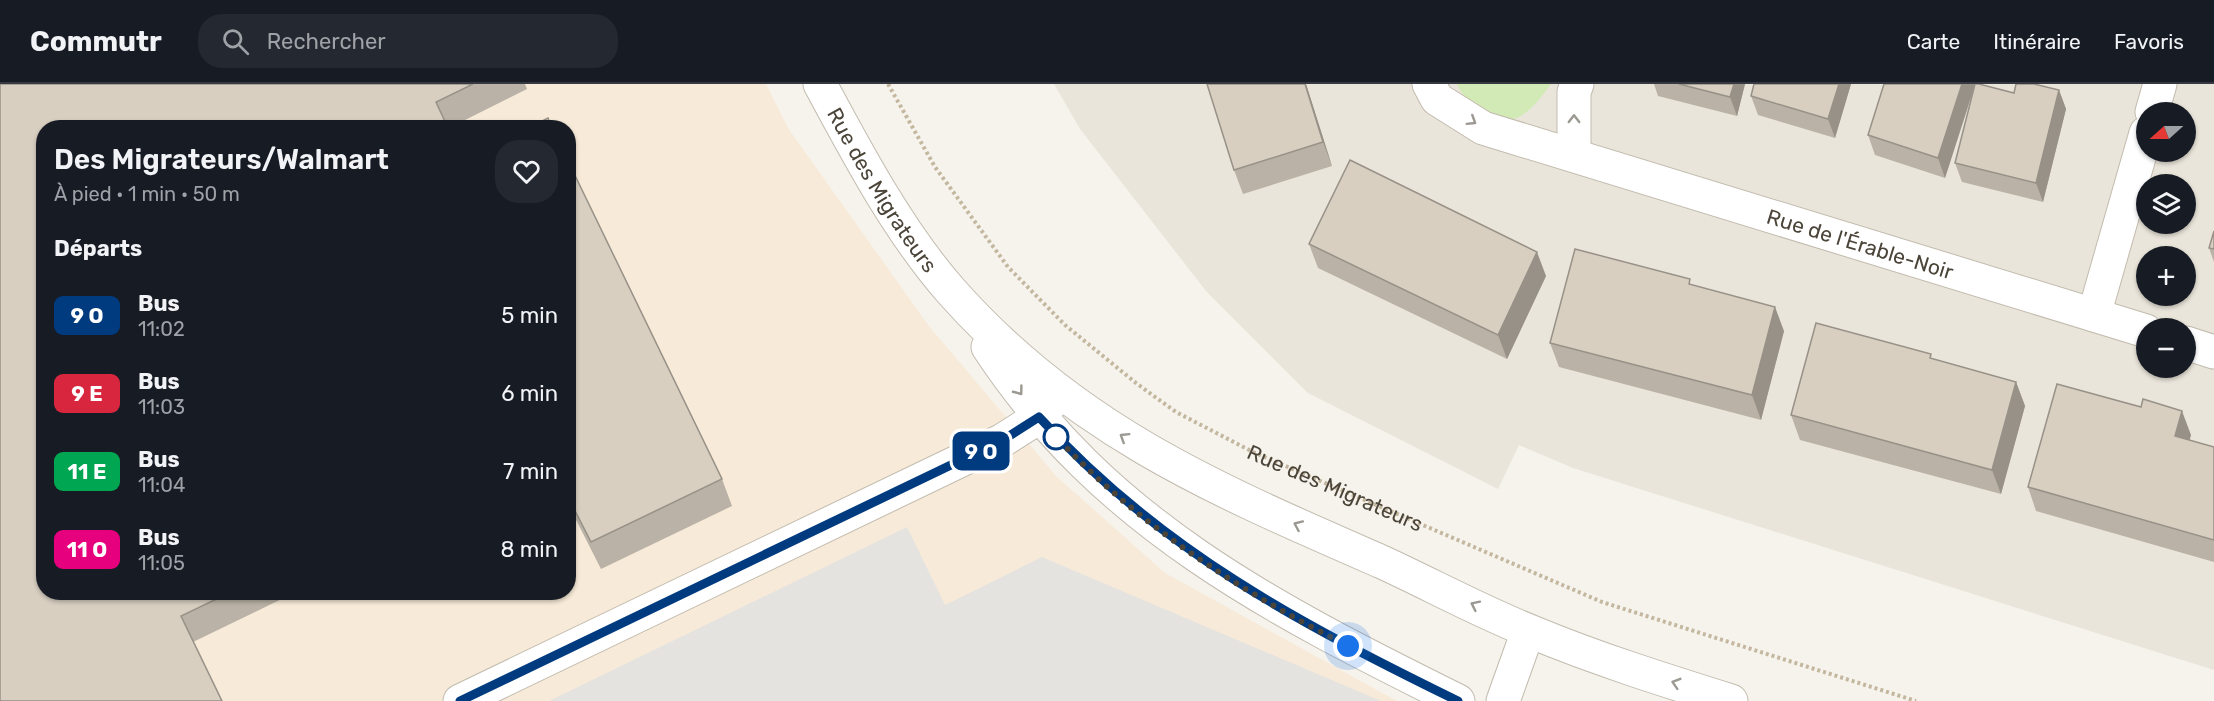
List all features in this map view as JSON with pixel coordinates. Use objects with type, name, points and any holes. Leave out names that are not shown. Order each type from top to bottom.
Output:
[{"type":"street","name":"Rue des Migrateurs","points":[[820,84],[891,205],[923,255],[951,290],[1002,343],[1060,393],[1109,427],[1188,474],[1451,593],[1528,631],[1611,663],[1731,701]]},
{"type":"street","name":"Rue de l'Érable-Noir","points":[[1429,84],[1437,99],[1483,128],[2136,329]]},
{"type":"street","points":[[1574,156],[1574,92],[1577,84]]},
{"type":"street","points":[[2155,102],[2160,84]]},
{"type":"street","points":[[2094,315],[2138,162]]},
{"type":"street","name":"Rue des Migrateurs","points":[[951,290],[995,358],[1039,417],[1070,452],[1106,485],[1186,550],[1225,576],[1329,637],[1458,701]]},
{"type":"street","points":[[2196,347],[2214,352]]},
{"type":"street","points":[[460,701],[1003,440],[1039,417],[1060,393]]},
{"type":"street","points":[[1503,701],[1528,631]]},
{"type":"path","name":"Rue des Migrateurs","points":[[888,84],[935,167],[1008,267],[1065,325],[1136,383],[1176,412],[1253,452],[1602,602],[1916,701]]},
{"type":"shaded area","points":[[0,84],[766,84],[788,128],[928,325],[1056,476],[1165,573],[1397,701],[0,701]]},
{"type":"shaded area","points":[[1054,84],[2214,84],[2214,670],[1573,468],[1519,445],[1498,489],[1308,393],[1206,291],[1080,129]]},
{"type":"shaded area","points":[[907,527],[945,605],[1042,557],[1381,701],[549,701]]},
{"type":"green space","points":[[1457,84],[1551,84],[1524,114],[1504,120],[1495,119],[1479,111],[1466,99]]},
{"type":"building","points":[[0,84],[473,84],[436,102],[444,120],[36,120],[36,600],[214,600],[181,616],[222,701],[0,701]]},
{"type":"building","points":[[1207,84],[1305,84],[1323,142],[1234,170]]},
{"type":"building","points":[[1679,84],[1734,84],[1730,97]]},
{"type":"building","points":[[1754,84],[1839,84],[1828,119],[1751,96]]},
{"type":"building","points":[[1884,84],[1962,84],[1938,158],[1868,135]]},
{"type":"building","points":[[1975,84],[2014,93],[2016,84],[2034,84],[2059,90],[2036,183],[1955,163]]},
{"type":"building","points":[[1350,160],[1537,252],[1498,335],[1309,244]]},
{"type":"building","points":[[576,178],[722,479],[591,542],[576,513]]},
{"type":"building","points":[[2214,231],[2214,249],[2209,248]]},
{"type":"building","points":[[1575,249],[1690,279],[1689,284],[1775,307],[1752,395],[1550,343]]},
{"type":"building","points":[[1816,323],[1931,354],[1930,358],[2016,382],[1992,470],[1791,415]]},
{"type":"building","points":[[2057,384],[2141,407],[2143,399],[2182,411],[2175,436],[2214,447],[2214,540],[2028,487]]},
{"type":"bus line","points":[[460,701],[1003,440],[1039,417],[1070,452],[1106,485],[1186,550],[1270,604],[1329,637],[1458,701]]},
{"type":"route","points":[[1056,437],[1051,431],[1106,485],[1186,550],[1270,604],[1348,646]]}]
